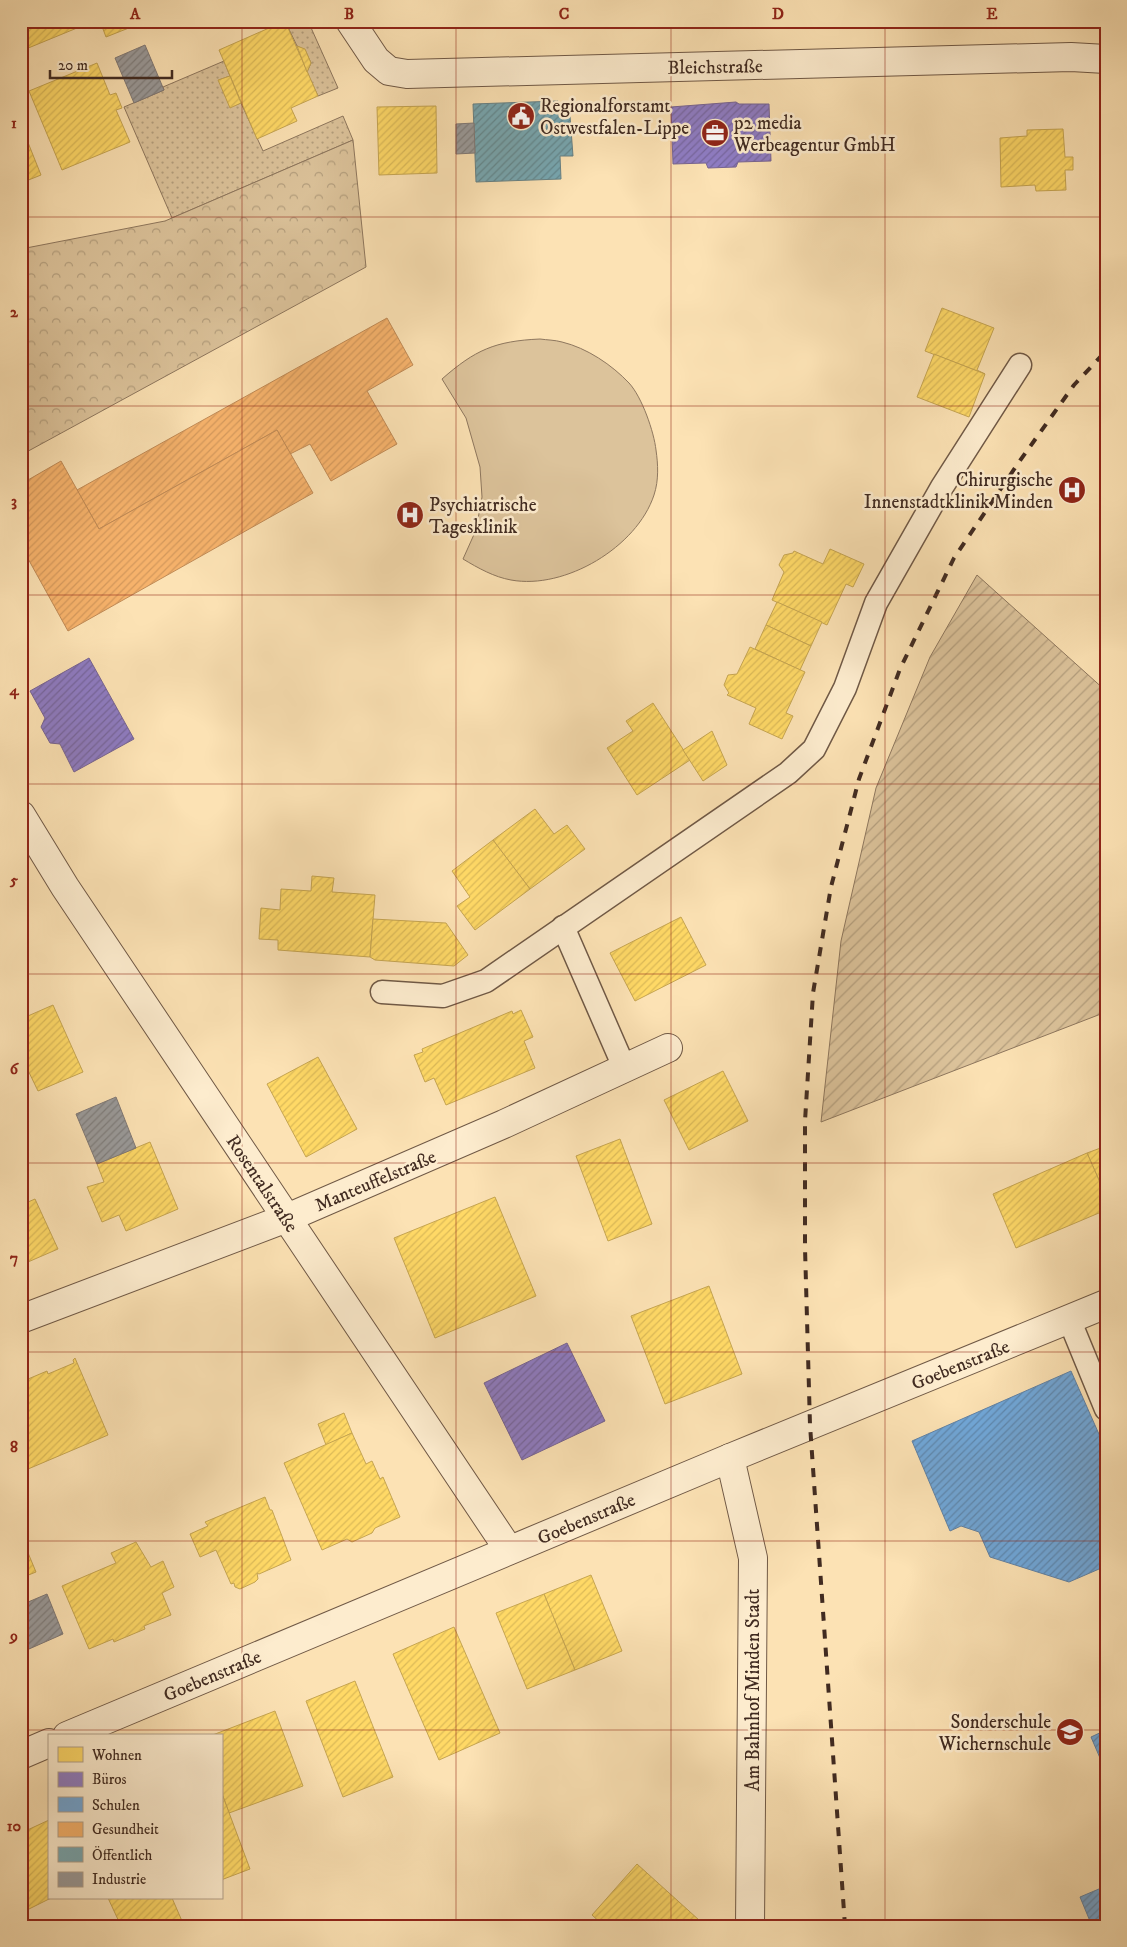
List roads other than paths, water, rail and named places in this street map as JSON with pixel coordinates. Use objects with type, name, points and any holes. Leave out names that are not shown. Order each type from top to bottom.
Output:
[{"type":"street","name":"Bleichstraße","points":[[350,21],[356,33],[376,60],[389,71],[407,74],[1071,57],[1106,59]]},
{"type":"street","name":"Rosentalstraße","points":[[21,815],[70,895],[509,1550]]},
{"type":"street","name":"Manteuffelstraße","points":[[21,1319],[287,1218],[504,1124],[668,1048]]},
{"type":"street","name":"Goebenstraße","points":[[72,1734],[730,1458],[1106,1304]]},
{"type":"street","name":"Am Bahnhof Minden Stadt","points":[[730,1458],[754,1558],[750,1926]]},
{"type":"street","points":[[21,1755],[48,1744]]},
{"type":"lane","points":[[382,992],[443,996],[486,981],[788,773],[814,749],[845,688],[876,603],[942,487],[1020,365]]},
{"type":"lane","points":[[563,927],[624,1068]]},
{"type":"lane","points":[[1069,1319],[1106,1409]]},
{"type":"railway","points":[[845,1926],[810,1425],[805,1248],[805,1121],[813,993],[831,887],[859,779],[900,669],[954,558],[1074,385],[1106,351]]},
{"type":"place","name":"Regionalforstamt Ostwestfalen-Lippe","points":[[521,116]]},
{"type":"place","name":"p2 media Werbeagentur GmbH","points":[[715,133]]},
{"type":"place","name":"Chirurgische Innenstadtklinik Minden","points":[[1072,490]]},
{"type":"place","name":"Psychiatrische Tagesklinik","points":[[410,515]]},
{"type":"place","name":"Sonderschule Wichernschule","points":[[1070,1732]]}]
